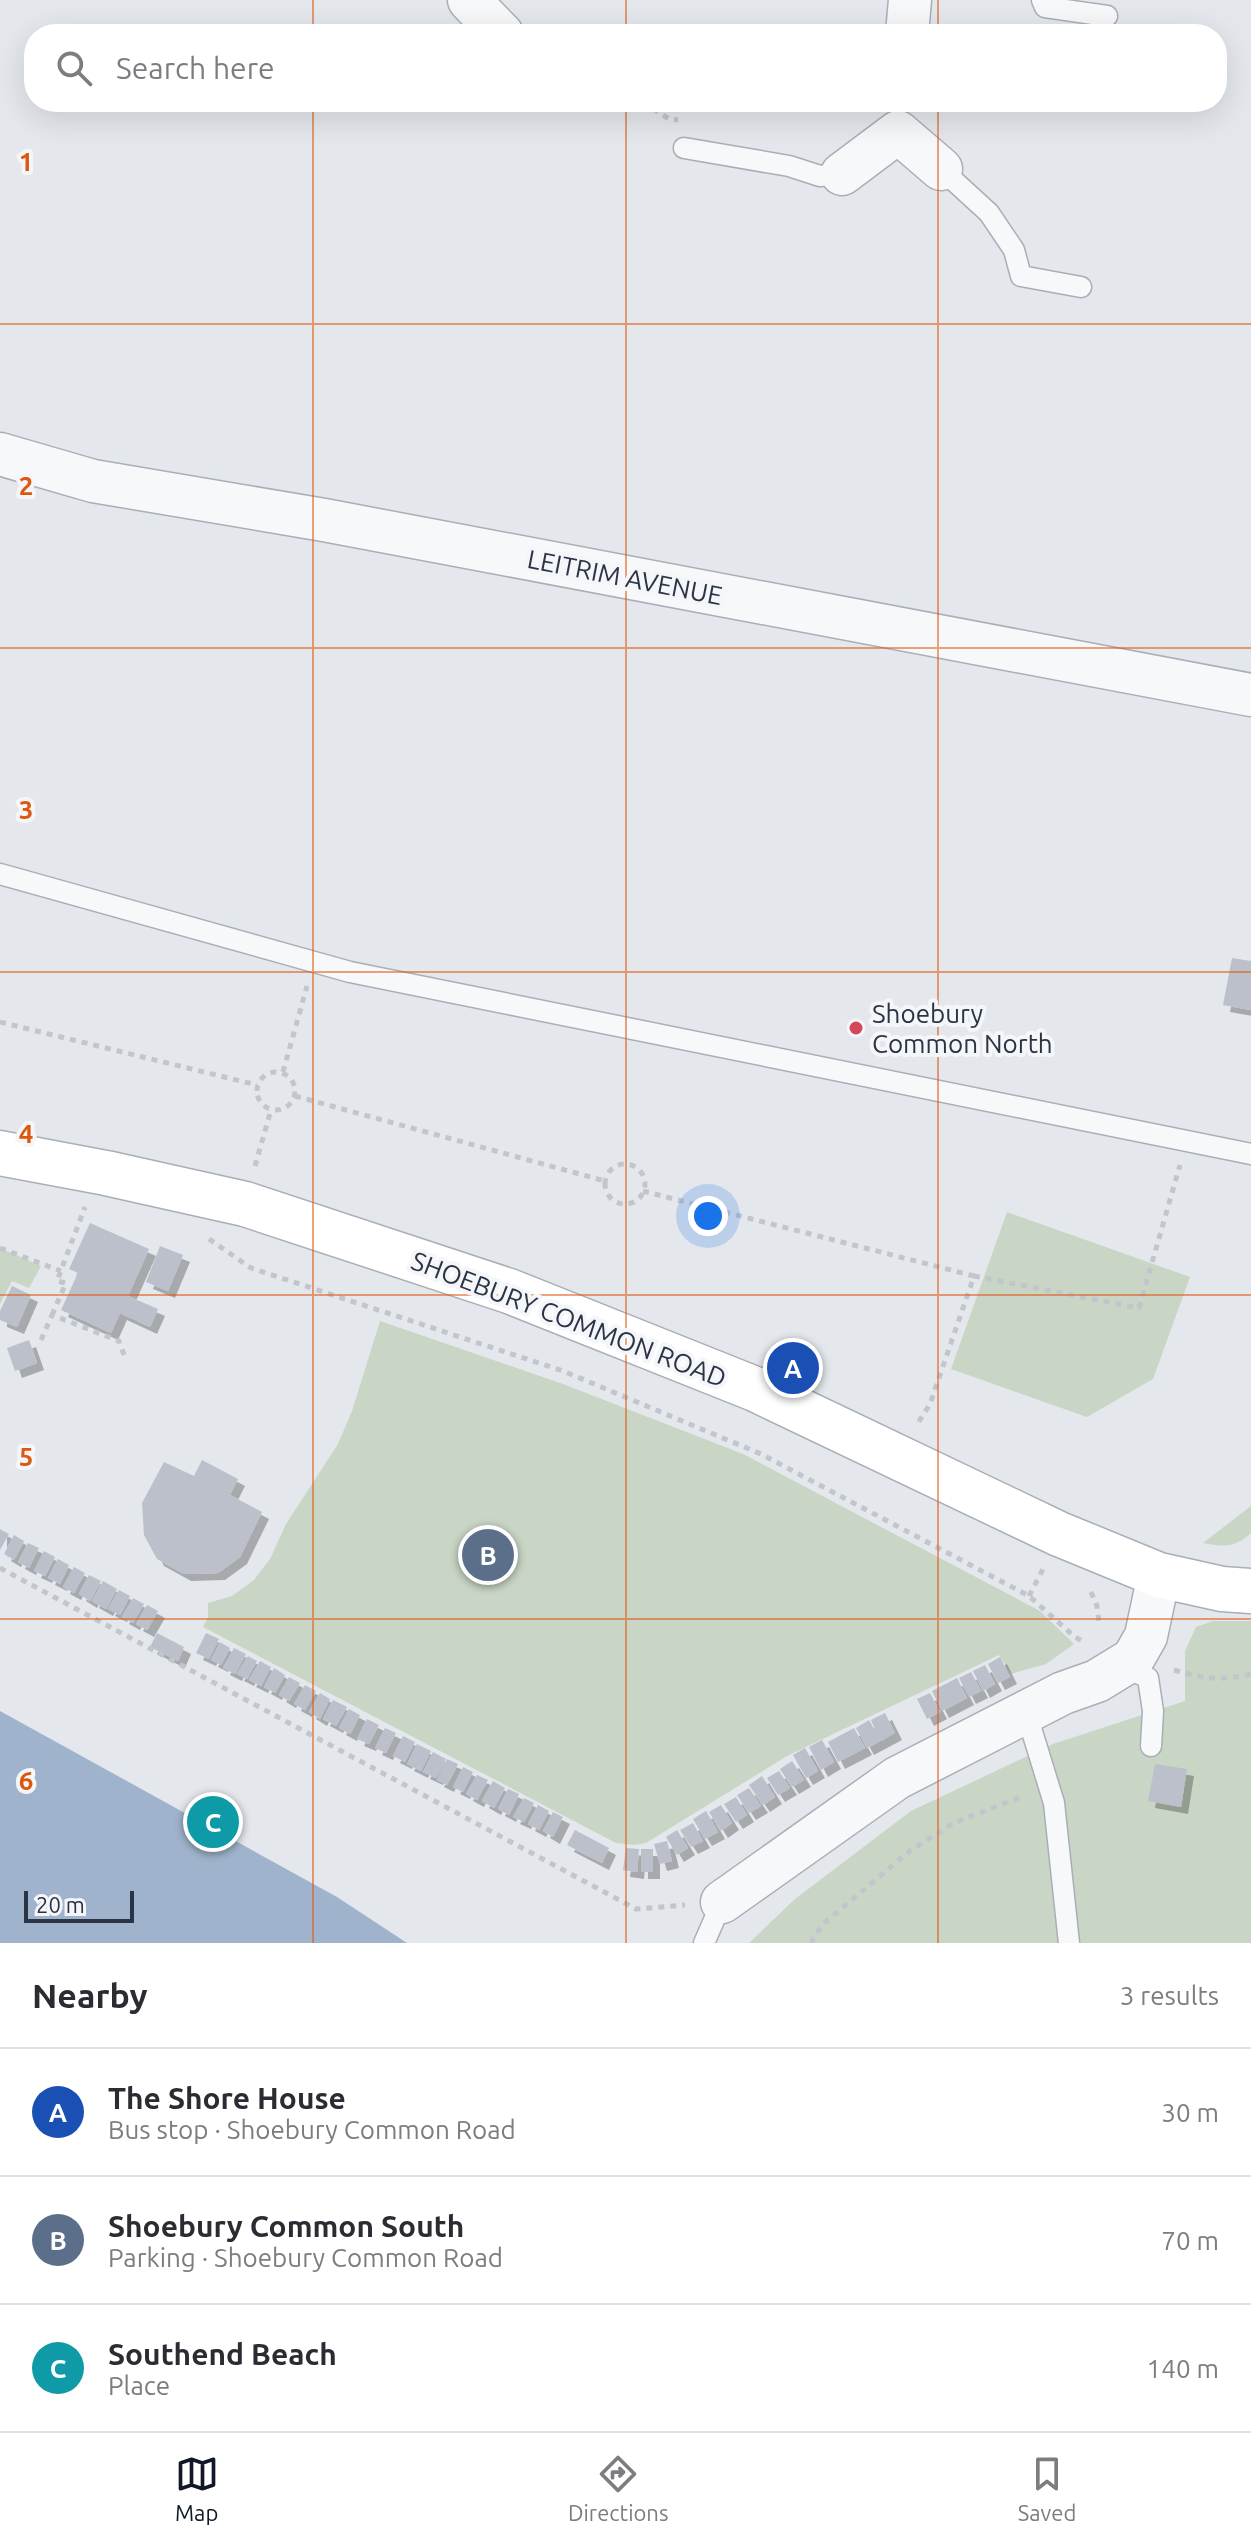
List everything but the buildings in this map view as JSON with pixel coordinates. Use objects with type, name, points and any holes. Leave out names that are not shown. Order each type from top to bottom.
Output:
[{"type":"main road","name":"SHOEBURY COMMON ROAD","points":[[0,1153],[245,1204],[509,1291],[755,1389],[1059,1534],[1159,1575],[1222,1589],[1251,1591]]},
{"type":"street","points":[[469,0],[492,24]]},
{"type":"street","points":[[908,24],[910,0]]},
{"type":"street","points":[[842,174],[900,117],[941,169]]},
{"type":"street","name":"LEITRIM AVENUE","points":[[0,454],[93,481],[324,520],[1251,695]]},
{"type":"street","points":[[722,1902],[897,1778],[1063,1693],[1097,1681],[1128,1662],[1146,1636],[1159,1575]]},
{"type":"lane","points":[[1042,0],[1045,7],[1107,16]]},
{"type":"lane","points":[[684,148],[789,166],[820,176],[842,174]]},
{"type":"lane","points":[[941,169],[989,213],[1014,250],[1021,276],[1081,287]]},
{"type":"lane","points":[[0,874],[365,975],[1251,1154]]},
{"type":"lane","points":[[1128,1662],[1148,1678],[1153,1711],[1151,1746]]},
{"type":"lane","points":[[1026,1712],[1054,1803],[1069,1943]]},
{"type":"lane","points":[[704,1943],[722,1902]]},
{"type":"path","points":[[283,1072],[314,962]]},
{"type":"path","points":[[0,1022],[257,1085]]},
{"type":"path","points":[[270,1072],[283,1072],[292,1079],[295,1096],[289,1106],[271,1110],[258,1097],[257,1085],[270,1072]]},
{"type":"path","points":[[295,1096],[605,1181]]},
{"type":"path","points":[[245,1204],[271,1110]]},
{"type":"path","points":[[643,1191],[974,1276],[1139,1308],[1187,1141]]},
{"type":"path","points":[[630,1164],[644,1178],[643,1191],[635,1202],[622,1205],[606,1194],[605,1181],[611,1169],[630,1164]]},
{"type":"path","points":[[41,1340],[66,1283],[57,1281],[88,1200]]},
{"type":"path","points":[[199,1232],[251,1268],[563,1371],[761,1454],[1029,1596],[1075,1637],[1094,1648],[1128,1662],[1212,1679],[1251,1674]]},
{"type":"path","points":[[0,1248],[61,1271]]},
{"type":"path","points":[[898,1457],[930,1404],[974,1276]]},
{"type":"path","points":[[52,1315],[119,1341],[126,1360]]},
{"type":"path","points":[[0,1568],[636,1909],[722,1902]]},
{"type":"path","points":[[1080,1584],[1091,1592],[1099,1622]]},
{"type":"path","points":[[811,1943],[822,1925],[911,1850],[954,1823],[1050,1785]]},
{"type":"green space","points":[[1007,1212],[1190,1277],[1153,1379],[1087,1417],[951,1369]]},
{"type":"green space","points":[[0,1248],[41,1266],[29,1288],[12,1281],[0,1304]]},
{"type":"green space","points":[[380,1321],[563,1384],[743,1454],[1040,1611],[1074,1644],[1046,1664],[1011,1674],[999,1655],[787,1756],[646,1843],[616,1843],[203,1627],[208,1617],[208,1603],[232,1596],[254,1580],[270,1559],[286,1524],[338,1444],[352,1411]]},
{"type":"green space","points":[[1251,1506],[1251,1533],[1245,1538],[1229,1545],[1203,1543]]},
{"type":"green space","points":[[1213,1621],[1251,1621],[1251,1943],[749,1943],[795,1899],[911,1811],[1053,1744],[1185,1701],[1185,1651],[1196,1627]]},
{"type":"water","points":[[0,1711],[337,1897],[407,1943],[0,1943]]},
{"type":"place","name":"Shoebury Common North","points":[[856,1028]]},
{"type":"place","name":"The Shore House","points":[[793,1368]]},
{"type":"place","name":"Shoebury Common South","points":[[488,1555]]},
{"type":"place","name":"Southend Beach","points":[[213,1822]]}]
